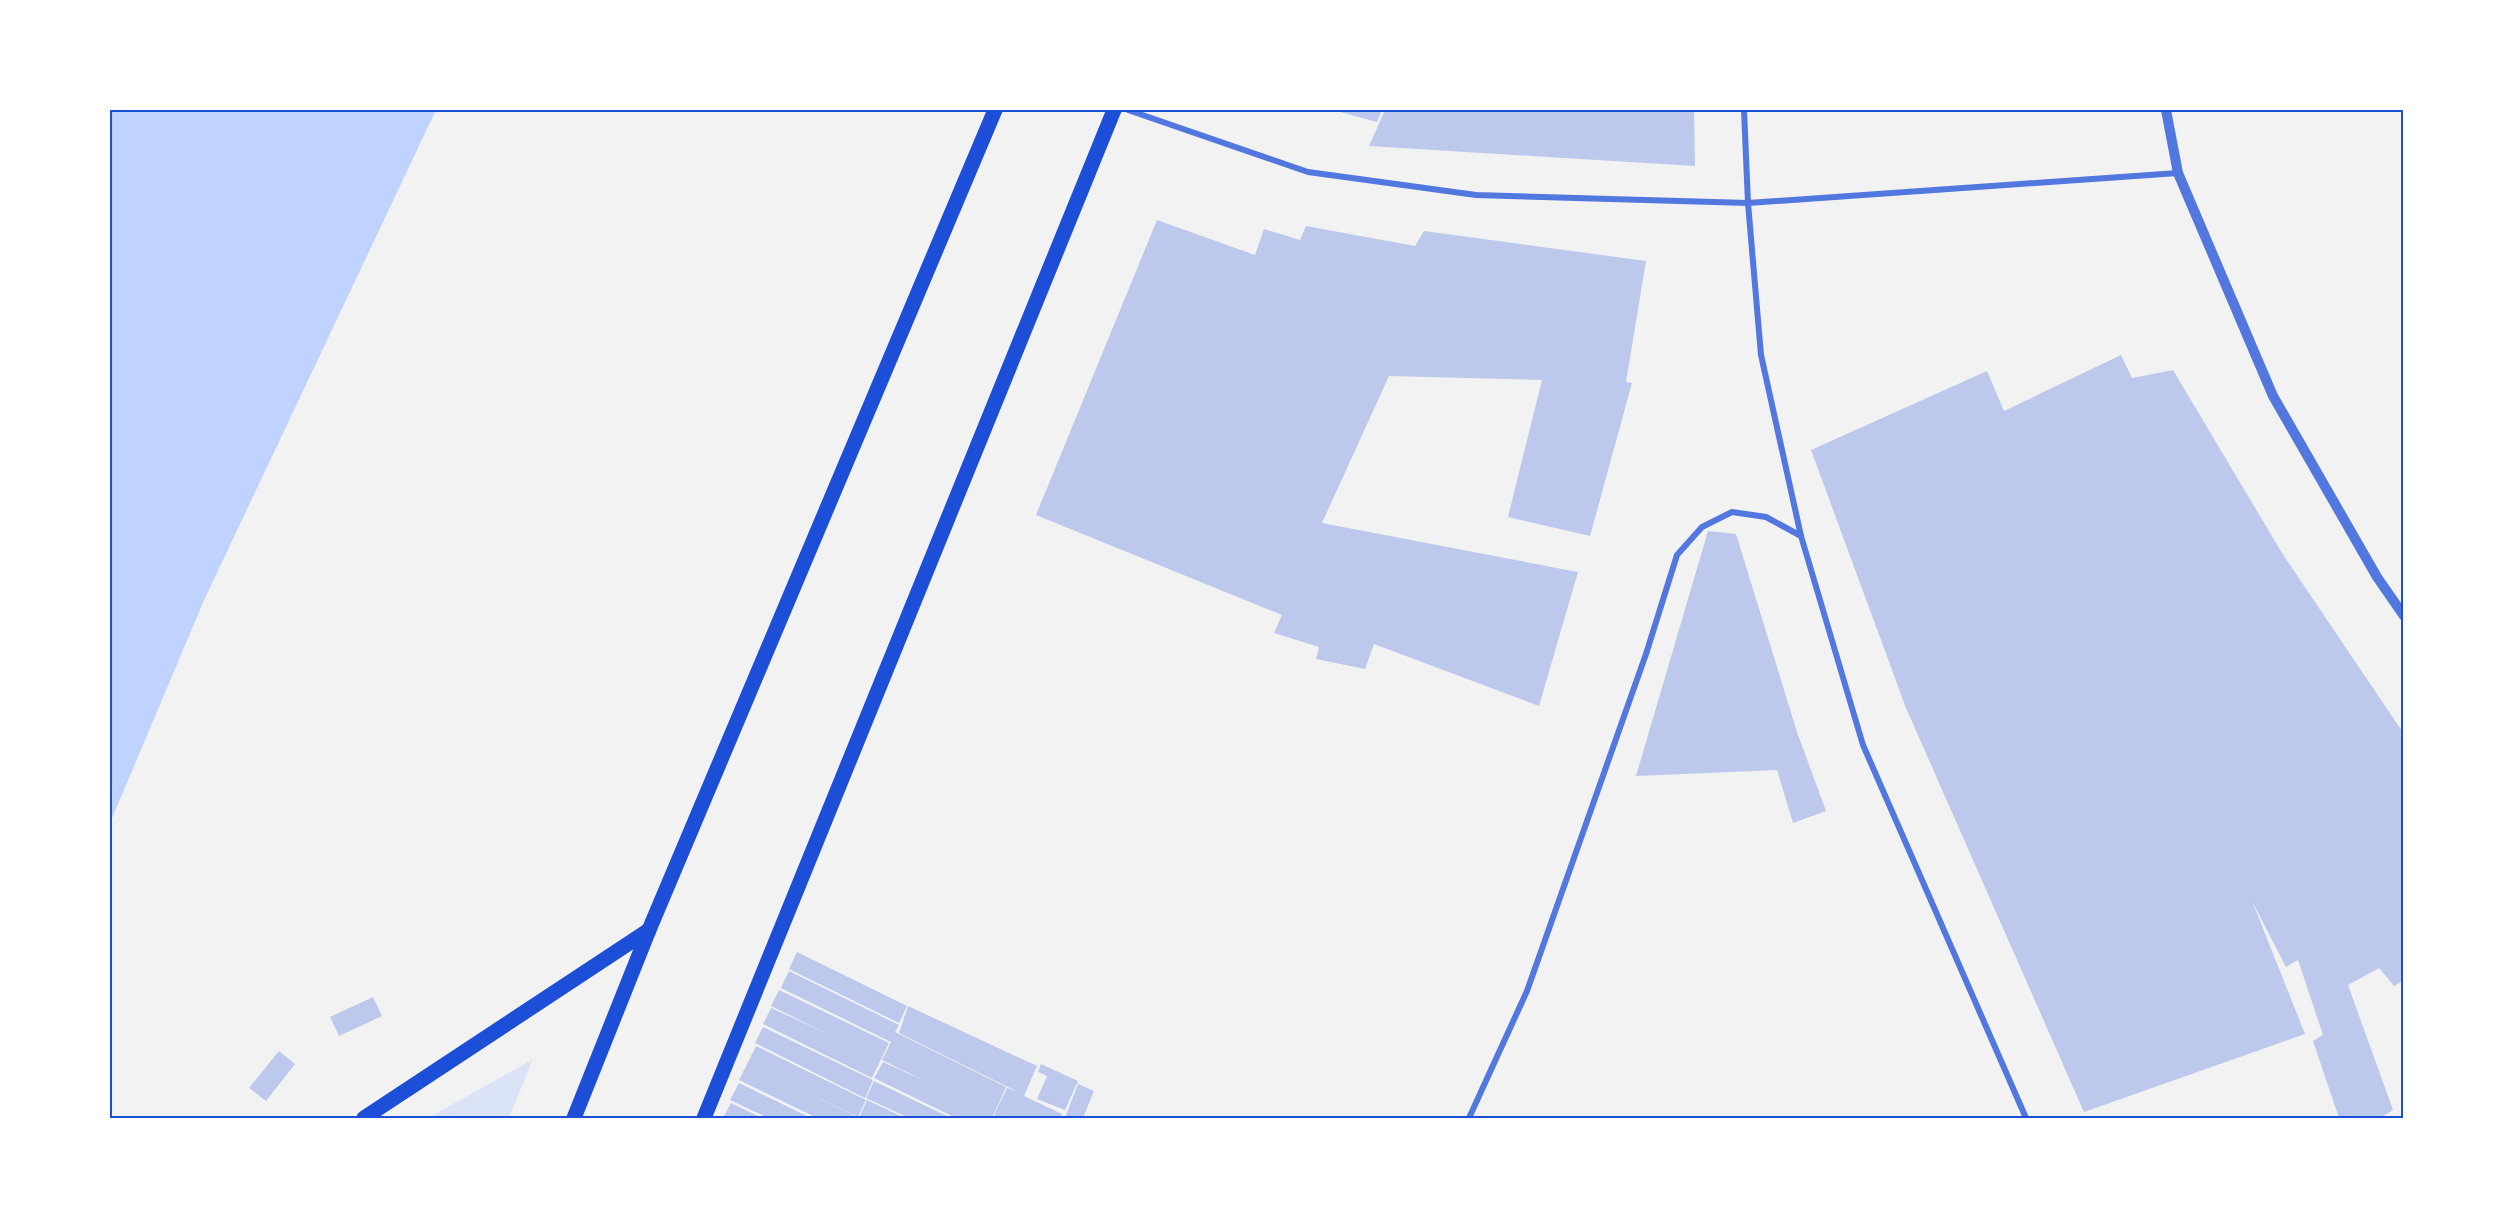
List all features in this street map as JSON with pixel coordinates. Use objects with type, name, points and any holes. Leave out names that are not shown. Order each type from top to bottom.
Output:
[{"type":"main road","points":[[574,1119],[649,930],[995,110]]},
{"type":"main road","points":[[704,1119],[1114,110]]},
{"type":"main road","points":[[364,1119],[649,930]]},
{"type":"street","points":[[1128,110],[1308,172],[1476,195],[1748,203],[2178,173]]},
{"type":"street","points":[[1744,110],[1748,203],[1761,355],[1801,536],[1863,745],[2026,1119]]},
{"type":"street","points":[[2166,110],[2178,173],[2272,396],[2377,577],[2403,616]]},
{"type":"street","points":[[1469,1119],[1527,991],[1646,654],[1677,555],[1702,527],[1732,512],[1766,517],[1801,536]]},
{"type":"shaded area","points":[[533,1059],[509,1118],[428,1118]]},
{"type":"water","points":[[110,110],[436,110],[205,598],[110,823]]},
{"type":"building","points":[[1333,110],[1382,110],[1377,122]]},
{"type":"building","points":[[1385,110],[1694,110],[1695,166],[1369,146]]},
{"type":"building","points":[[1157,220],[1255,255],[1264,229],[1300,240],[1306,226],[1415,246],[1424,231],[1646,261],[1626,382],[1632,383],[1590,536],[1508,517],[1542,380],[1389,376],[1322,523],[1578,572],[1539,706],[1374,644],[1365,669],[1316,659],[1319,647],[1274,633],[1282,615],[1036,515]]},
{"type":"building","points":[[2121,355],[2132,378],[2173,370],[2282,553],[2404,734],[2404,980],[2394,986],[2379,968],[2348,985],[2393,1110],[2380,1118],[2339,1118],[2313,1041],[2323,1035],[2298,960],[2286,967],[2252,901],[2305,1034],[2084,1112],[1906,708],[1811,450],[1987,371],[2004,411]]},
{"type":"building","points":[[1708,531],[1736,534],[1797,732],[1826,811],[1793,823],[1777,770],[1636,776]]},
{"type":"building","points":[[797,952],[907,1006],[899,1023],[789,969]]},
{"type":"building","points":[[789,971],[899,1025],[895,1032],[1006,1087],[992,1118],[956,1118],[874,1078],[883,1062],[927,1082],[882,1060],[891,1042],[781,988]]},
{"type":"building","points":[[779,990],[889,1043],[872,1078],[763,1024],[771,1008],[826,1033],[771,1006]]},
{"type":"building","points":[[373,997],[382,1016],[339,1036],[330,1017]]},
{"type":"building","points":[[908,1006],[1037,1066],[1024,1096],[1062,1114],[1060,1118],[1001,1118],[994,1115],[1007,1088],[1018,1092],[899,1033]]},
{"type":"building","points":[[763,1027],[873,1080],[865,1098],[755,1043]]},
{"type":"building","points":[[756,1046],[866,1100],[858,1117],[791,1085],[859,1118],[817,1118],[739,1080]]},
{"type":"building","points":[[279,1051],[295,1064],[266,1101],[249,1088]]},
{"type":"building","points":[[1041,1064],[1078,1081],[1065,1110],[1037,1099],[1047,1076],[1038,1072]]},
{"type":"building","points":[[874,1081],[951,1118],[909,1118],[866,1098]]},
{"type":"building","points":[[739,1083],[811,1118],[768,1118],[730,1100]]},
{"type":"building","points":[[1078,1084],[1094,1091],[1083,1118],[1065,1118]]},
{"type":"building","points":[[867,1100],[905,1118],[859,1118]]},
{"type":"building","points":[[731,1103],[762,1118],[723,1118]]}]
